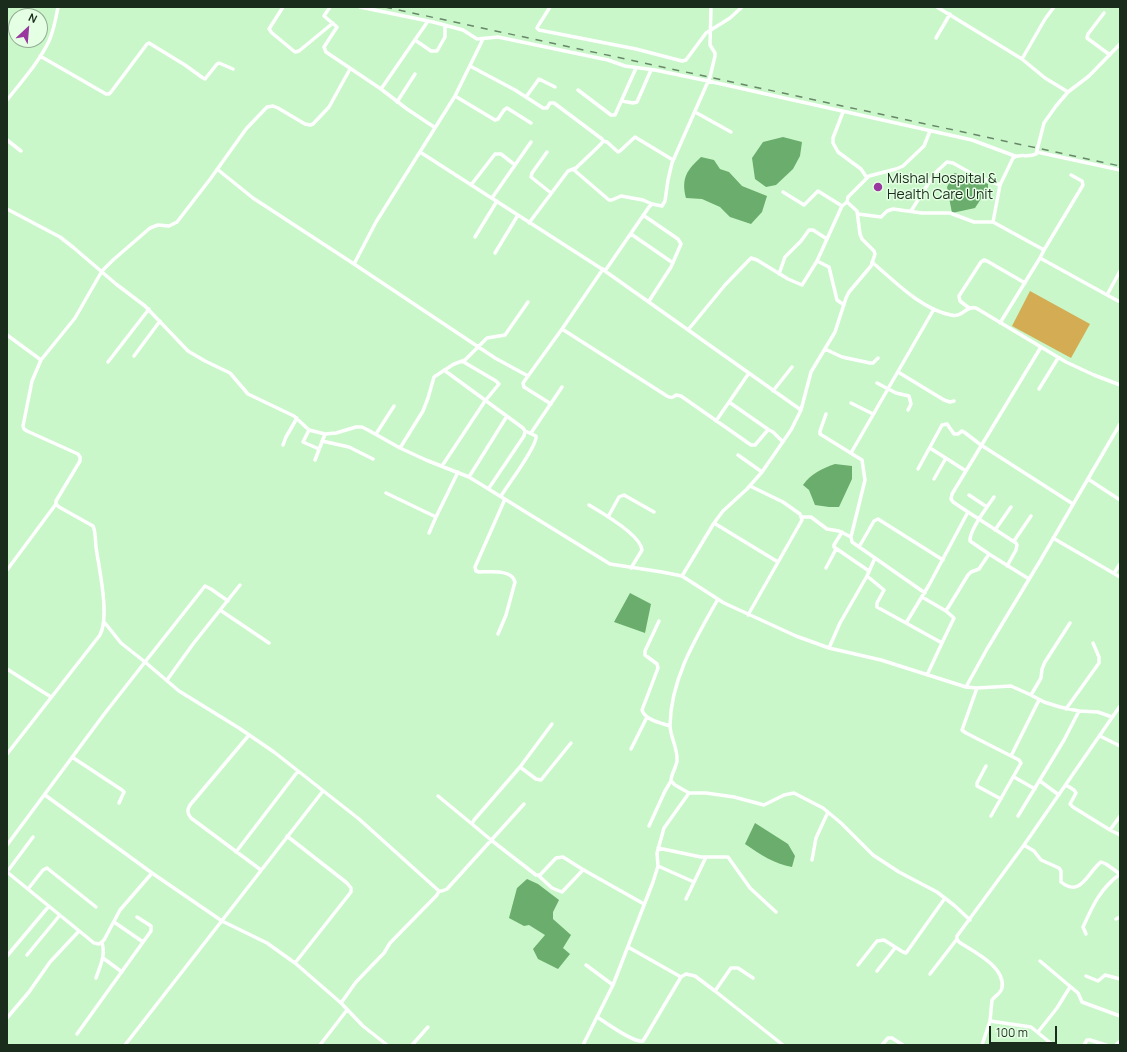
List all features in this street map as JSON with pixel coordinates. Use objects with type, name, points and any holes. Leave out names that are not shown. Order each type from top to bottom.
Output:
[{"type":"street","points":[[7,100],[50,40],[56,22],[58,7]]},
{"type":"street","points":[[283,7],[269,29],[295,52],[299,51],[333,23]]},
{"type":"street","points":[[330,7],[325,12],[324,16],[336,25],[336,29],[325,45],[325,49],[350,68],[381,88],[397,102],[434,127]]},
{"type":"street","points":[[360,7],[445,25],[466,31],[477,39],[498,37],[608,60],[625,66],[708,81],[977,141],[1015,156],[1032,156],[1037,152],[1044,123],[1062,99],[1068,92],[1090,76],[1120,44]]},
{"type":"street","points":[[550,7],[537,28],[539,30],[636,49],[682,60],[686,60],[704,35],[730,18],[742,7]]},
{"type":"street","points":[[574,170],[609,200],[620,196],[643,200],[662,206],[665,201],[673,160],[710,77],[715,56],[715,53],[710,45],[711,7]]},
{"type":"street","points":[[937,7],[1022,59],[1045,78],[1068,92]]},
{"type":"street","points":[[1022,59],[1045,19],[1054,7]]},
{"type":"street","points":[[1104,13],[1088,34],[1087,38],[1110,55]]},
{"type":"street","points":[[936,38],[950,14]]},
{"type":"street","points":[[381,88],[428,21]]},
{"type":"street","points":[[414,40],[431,51],[437,50],[445,37],[445,25]]},
{"type":"street","points":[[354,264],[376,222],[434,127],[455,96],[483,39]]},
{"type":"street","points":[[40,56],[106,94],[111,92],[149,43],[203,78],[208,77],[219,63],[233,70]]},
{"type":"street","points":[[470,66],[543,108],[547,108],[550,103],[554,103],[600,137],[603,141],[607,142],[618,152],[635,137],[673,160]]},
{"type":"street","points":[[7,570],[56,504],[56,501],[80,461],[78,454],[24,429],[23,422],[32,381],[41,360],[76,318],[102,271],[150,228],[158,224],[169,226],[176,222],[246,129],[267,107],[273,106],[305,124],[313,124],[329,107],[350,68]]},
{"type":"street","points":[[578,90],[614,116],[636,68]]},
{"type":"street","points":[[622,101],[633,103],[637,102],[651,70]]},
{"type":"street","points":[[397,102],[415,74]]},
{"type":"street","points":[[526,97],[539,79],[555,87]]},
{"type":"street","points":[[455,96],[495,120],[498,119],[507,108],[531,123]]},
{"type":"street","points":[[695,112],[731,132]]},
{"type":"street","points":[[843,112],[833,138],[834,143],[838,152],[861,169],[867,178]]},
{"type":"street","points":[[688,330],[751,258],[802,285],[817,261],[842,206],[847,202],[848,197],[871,175],[903,166],[924,146],[930,131]]},
{"type":"street","points":[[7,140],[22,151]]},
{"type":"street","points":[[529,223],[568,171],[574,170],[603,141]]},
{"type":"street","points":[[492,198],[531,142]]},
{"type":"street","points":[[420,152],[604,270],[801,410]]},
{"type":"street","points":[[547,152],[532,173],[531,177],[551,193]]},
{"type":"street","points":[[1037,152],[1120,170]]},
{"type":"street","points":[[471,185],[494,154],[501,154],[515,165]]},
{"type":"street","points":[[993,222],[1000,185],[1015,156]]},
{"type":"street","points":[[911,212],[935,173],[947,162],[952,163],[976,176],[1000,185]]},
{"type":"street","points":[[217,169],[253,198],[495,358],[528,376]]},
{"type":"street","points":[[1000,323],[1083,185],[1082,181],[1071,175]]},
{"type":"street","points":[[782,192],[804,205],[818,191],[842,206]]},
{"type":"street","points":[[475,236],[497,202]]},
{"type":"street","points":[[682,576],[714,523],[762,472],[783,442],[801,410],[811,372],[835,332],[849,292],[869,268],[872,262],[875,254],[874,251],[862,239],[856,209],[847,202]]},
{"type":"street","points":[[550,404],[522,385],[652,204]]},
{"type":"street","points":[[7,209],[60,237],[149,309],[188,351],[233,375],[248,394],[297,418],[310,430],[325,434],[333,434],[356,427],[362,427],[400,448],[458,472],[489,488],[610,564],[682,576],[718,599],[748,615],[796,636],[829,648],[881,660],[966,687],[977,688],[1007,686],[1031,695],[1039,700],[1066,709],[1098,712],[1112,717]]},
{"type":"street","points":[[858,214],[878,218],[890,209],[922,213],[946,213],[974,222],[993,222],[1044,250]]},
{"type":"street","points":[[495,254],[518,215]]},
{"type":"street","points":[[643,215],[681,241],[681,246],[673,263],[649,301]]},
{"type":"street","points":[[779,274],[785,257],[801,241],[809,230],[813,230],[827,239]]},
{"type":"street","points":[[630,234],[673,263]]},
{"type":"street","points":[[1040,258],[1118,301],[1120,300]]},
{"type":"street","points":[[1025,283],[984,260],[981,262],[959,296],[960,301],[969,308],[976,308],[1058,358],[1094,375],[1120,385]]},
{"type":"street","points":[[817,261],[829,267],[837,300],[844,305]]},
{"type":"street","points":[[872,262],[916,299],[934,309],[953,316],[960,315],[969,308]]},
{"type":"street","points":[[1107,295],[1120,271]]},
{"type":"street","points":[[400,448],[423,411],[434,377],[462,361],[487,338],[505,335],[528,302]]},
{"type":"street","points":[[108,362],[149,309]]},
{"type":"street","points":[[851,453],[934,309]]},
{"type":"street","points":[[134,356],[160,321]]},
{"type":"street","points":[[562,329],[667,396],[673,397],[678,395],[751,445],[757,444],[768,430]]},
{"type":"street","points":[[7,335],[41,360]]},
{"type":"street","points":[[1007,566],[1017,547],[1014,542],[953,502],[951,497],[1041,347]]},
{"type":"street","points":[[825,349],[842,357],[870,363],[873,363],[878,358]]},
{"type":"street","points":[[1039,389],[1058,358]]},
{"type":"street","points":[[442,466],[485,401],[498,386],[498,382],[462,361]]},
{"type":"street","points":[[774,391],[792,367]]},
{"type":"street","points":[[444,370],[525,431],[536,436],[536,440],[526,459],[501,496]]},
{"type":"street","points":[[898,372],[944,400],[954,402]]},
{"type":"street","points":[[716,421],[749,373]]},
{"type":"street","points":[[877,383],[896,393],[909,396],[912,404],[908,410]]},
{"type":"street","points":[[531,433],[562,387]]},
{"type":"street","points":[[730,402],[768,430],[773,432],[783,442]]},
{"type":"street","points":[[851,403],[874,414]]},
{"type":"street","points":[[376,434],[394,406]]},
{"type":"street","points":[[826,414],[820,434],[862,460],[865,480],[851,537],[852,542],[954,618],[927,675]]},
{"type":"street","points":[[469,477],[507,416]]},
{"type":"street","points":[[283,445],[297,418]]},
{"type":"street","points":[[918,469],[944,424],[949,425],[954,434],[958,434],[962,431],[964,432],[981,445],[1073,504]]},
{"type":"street","points":[[966,687],[986,649],[1120,424]]},
{"type":"street","points":[[310,430],[303,442],[319,449]]},
{"type":"street","points":[[489,488],[524,436],[525,431]]},
{"type":"street","points":[[315,460],[325,434]]},
{"type":"street","points":[[322,441],[344,445],[373,459]]},
{"type":"street","points":[[930,448],[966,471]]},
{"type":"street","points":[[738,455],[762,472]]},
{"type":"street","points":[[934,479],[946,458]]},
{"type":"street","points":[[430,534],[436,517],[458,472]]},
{"type":"street","points":[[1088,479],[1120,500]]},
{"type":"street","points":[[750,486],[783,502],[802,517],[810,517],[827,529],[842,532],[851,537]]},
{"type":"street","points":[[386,493],[436,517]]},
{"type":"street","points":[[608,517],[619,497],[624,495],[654,512]]},
{"type":"street","points":[[969,495],[987,507]]},
{"type":"street","points":[[994,496],[969,537],[970,540],[1007,566],[1029,579]]},
{"type":"street","points":[[498,634],[506,615],[515,582],[514,578],[506,573],[479,572],[476,571],[475,567],[505,499]]},
{"type":"street","points":[[7,753],[63,684],[100,635],[105,623],[101,573],[94,526],[59,508],[56,504]]},
{"type":"street","points":[[589,505],[636,538],[642,547],[641,552],[631,568]]},
{"type":"street","points":[[995,530],[1011,507]]},
{"type":"street","points":[[906,623],[943,560],[968,512]]},
{"type":"street","points":[[1014,542],[1031,516]]},
{"type":"street","points":[[748,615],[802,520],[802,517]]},
{"type":"street","points":[[859,547],[874,521],[878,519],[943,560]]},
{"type":"street","points":[[714,523],[778,562]]},
{"type":"street","points":[[826,568],[836,549],[834,545],[842,532]]},
{"type":"street","points":[[1053,538],[1120,577]]},
{"type":"street","points":[[836,549],[869,570]]},
{"type":"street","points":[[946,611],[968,575],[971,572],[980,569],[989,554]]},
{"type":"street","points":[[829,648],[875,558]]},
{"type":"street","points":[[1114,573],[1120,564]]},
{"type":"street","points":[[866,576],[884,590],[877,603],[877,608],[942,643]]},
{"type":"street","points":[[167,680],[240,585]]},
{"type":"street","points":[[7,845],[72,757],[205,586],[228,601]]},
{"type":"street","points":[[649,826],[671,781],[671,776],[677,761],[676,748],[670,726],[672,701],[678,677],[718,599]]},
{"type":"street","points":[[220,610],[269,643]]},
{"type":"street","points":[[660,621],[645,651],[645,655],[657,664],[658,668],[642,710],[643,714],[647,717],[670,726]]},
{"type":"street","points":[[105,623],[122,643],[167,680],[204,707],[270,749],[323,790],[439,891]]},
{"type":"street","points":[[1031,695],[1042,678],[1044,662],[1070,623]]},
{"type":"street","points":[[1066,709],[1099,663],[1099,657],[1093,643]]},
{"type":"street","points":[[7,669],[51,697]]},
{"type":"street","points":[[977,688],[962,730],[1019,760],[1021,763],[991,816]]},
{"type":"street","points":[[1011,756],[1039,700]]},
{"type":"street","points":[[930,974],[957,939],[957,936],[1059,795],[1120,706]]},
{"type":"street","points":[[1018,816],[1064,740],[1079,711]]},
{"type":"street","points":[[632,749],[647,717]]},
{"type":"street","points":[[472,824],[520,767],[552,724]]},
{"type":"street","points":[[249,735],[187,810],[187,814],[261,870]]},
{"type":"street","points":[[1100,736],[1120,746]]},
{"type":"street","points":[[520,767],[536,779],[541,780],[571,743]]},
{"type":"street","points":[[72,757],[122,790],[124,795],[119,803]]},
{"type":"street","points":[[986,766],[977,783],[977,786],[1001,799]]},
{"type":"street","points":[[236,852],[298,771]]},
{"type":"street","points":[[1014,777],[1035,789]]},
{"type":"street","points":[[671,781],[689,794],[706,792],[734,797],[764,805],[784,795],[794,793],[823,808],[842,823],[873,855],[898,872],[931,888],[970,920]]},
{"type":"street","points":[[1040,781],[1059,795]]},
{"type":"street","points":[[1066,785],[1076,793],[1070,804],[1072,807],[1120,835]]},
{"type":"street","points":[[125,1045],[323,790]]},
{"type":"street","points":[[583,1045],[613,985],[628,947],[658,866],[657,853],[664,828],[689,794]]},
{"type":"street","points":[[45,795],[152,873],[222,921],[267,943],[295,962],[341,1003],[364,1026],[387,1045]]},
{"type":"street","points":[[438,796],[552,888],[562,892],[582,871],[582,869]]},
{"type":"street","points":[[341,1003],[356,982],[384,953],[390,943],[437,895],[439,891],[447,889],[524,804]]},
{"type":"street","points":[[812,860],[816,838],[828,812]]},
{"type":"street","points":[[1110,830],[1120,816]]},
{"type":"street","points":[[287,836],[347,883],[351,888],[351,892],[295,962]]},
{"type":"street","points":[[33,837],[7,872],[80,930],[94,943],[102,943]]},
{"type":"street","points":[[1024,844],[1034,851],[1041,860],[1059,868],[1061,871],[1061,882],[1072,888],[1080,885],[1101,862],[1120,874],[1107,884],[1093,906],[1083,927],[1086,934]]},
{"type":"street","points":[[658,848],[706,857],[725,856],[730,859],[750,888],[776,912]]},
{"type":"street","points":[[538,876],[553,860],[559,857],[566,858],[582,869],[644,904]]},
{"type":"street","points":[[686,899],[706,857]]},
{"type":"street","points":[[658,866],[694,882]]},
{"type":"street","points":[[28,889],[43,870],[47,868],[96,907]]},
{"type":"street","points":[[96,978],[103,958],[104,951],[102,943],[120,910],[152,873]]},
{"type":"street","points":[[858,966],[877,941],[880,940],[884,940],[895,948],[906,953],[925,924],[945,898]]},
{"type":"street","points":[[7,956],[49,906]]},
{"type":"street","points":[[27,955],[60,915]]},
{"type":"street","points":[[77,1034],[144,942],[152,928],[137,917]]},
{"type":"street","points":[[114,922],[144,942]]},
{"type":"street","points":[[7,1018],[29,992],[50,962],[80,930]]},
{"type":"street","points":[[957,939],[959,942],[991,962],[999,975],[1002,988],[992,1000],[990,1021],[982,1045]]},
{"type":"street","points":[[628,947],[682,977]]},
{"type":"street","points":[[877,971],[895,948]]},
{"type":"street","points":[[103,958],[122,972]]},
{"type":"street","points":[[1040,962],[1078,993],[1082,1002],[1120,1016]]},
{"type":"street","points":[[586,965],[613,985]]},
{"type":"street","points":[[715,991],[731,968],[738,968],[753,978]]},
{"type":"street","points":[[597,1017],[633,1039],[641,1042],[682,977],[686,974],[695,976],[783,1045]]},
{"type":"street","points":[[1086,976],[1096,981],[1105,975],[1120,979]]},
{"type":"street","points":[[1038,1032],[1057,1008],[1070,987]]},
{"type":"street","points":[[320,1045],[347,1010]]},
{"type":"street","points":[[990,1021],[1027,1026],[1038,1032],[1053,1045]]},
{"type":"street","points":[[412,1045],[428,1026]]},
{"type":"street","points":[[882,1045],[888,1038],[892,1038],[903,1045]]},
{"type":"street","points":[[1084,1045],[1087,1040],[1090,1040],[1106,1045]]},
{"type":"street","points":[[1116,1045],[1120,1041]]},
{"type":"shaded area","points":[[783,137],[802,142],[800,156],[793,169],[776,185],[766,187],[755,179],[752,158],[763,142]]},
{"type":"shaded area","points":[[701,157],[714,160],[720,169],[729,172],[742,186],[767,196],[762,212],[751,224],[730,217],[720,207],[702,199],[686,198],[684,185],[686,175]]},
{"type":"shaded area","points":[[954,173],[974,177],[988,184],[988,188],[975,208],[952,213],[947,187]]},
{"type":"shaded area","points":[[1030,291],[1090,324],[1071,358],[1012,326]]},
{"type":"shaded area","points":[[835,464],[852,466],[852,479],[839,507],[815,505],[809,490],[803,485],[817,472]]},
{"type":"shaded area","points":[[630,593],[651,604],[645,633],[614,622]]},
{"type":"shaded area","points":[[755,823],[788,844],[795,856],[792,867],[773,861],[745,844]]},
{"type":"shaded area","points":[[527,879],[538,884],[559,900],[553,912],[553,919],[571,935],[563,948],[570,954],[558,969],[538,959],[533,949],[545,935],[529,925],[524,926],[509,918],[517,888]]},
{"type":"railway","points":[[385,7],[1120,166]]},
{"type":"place","name":"Mishal Hospital & Health Care Unit","points":[[878,187]]}]
